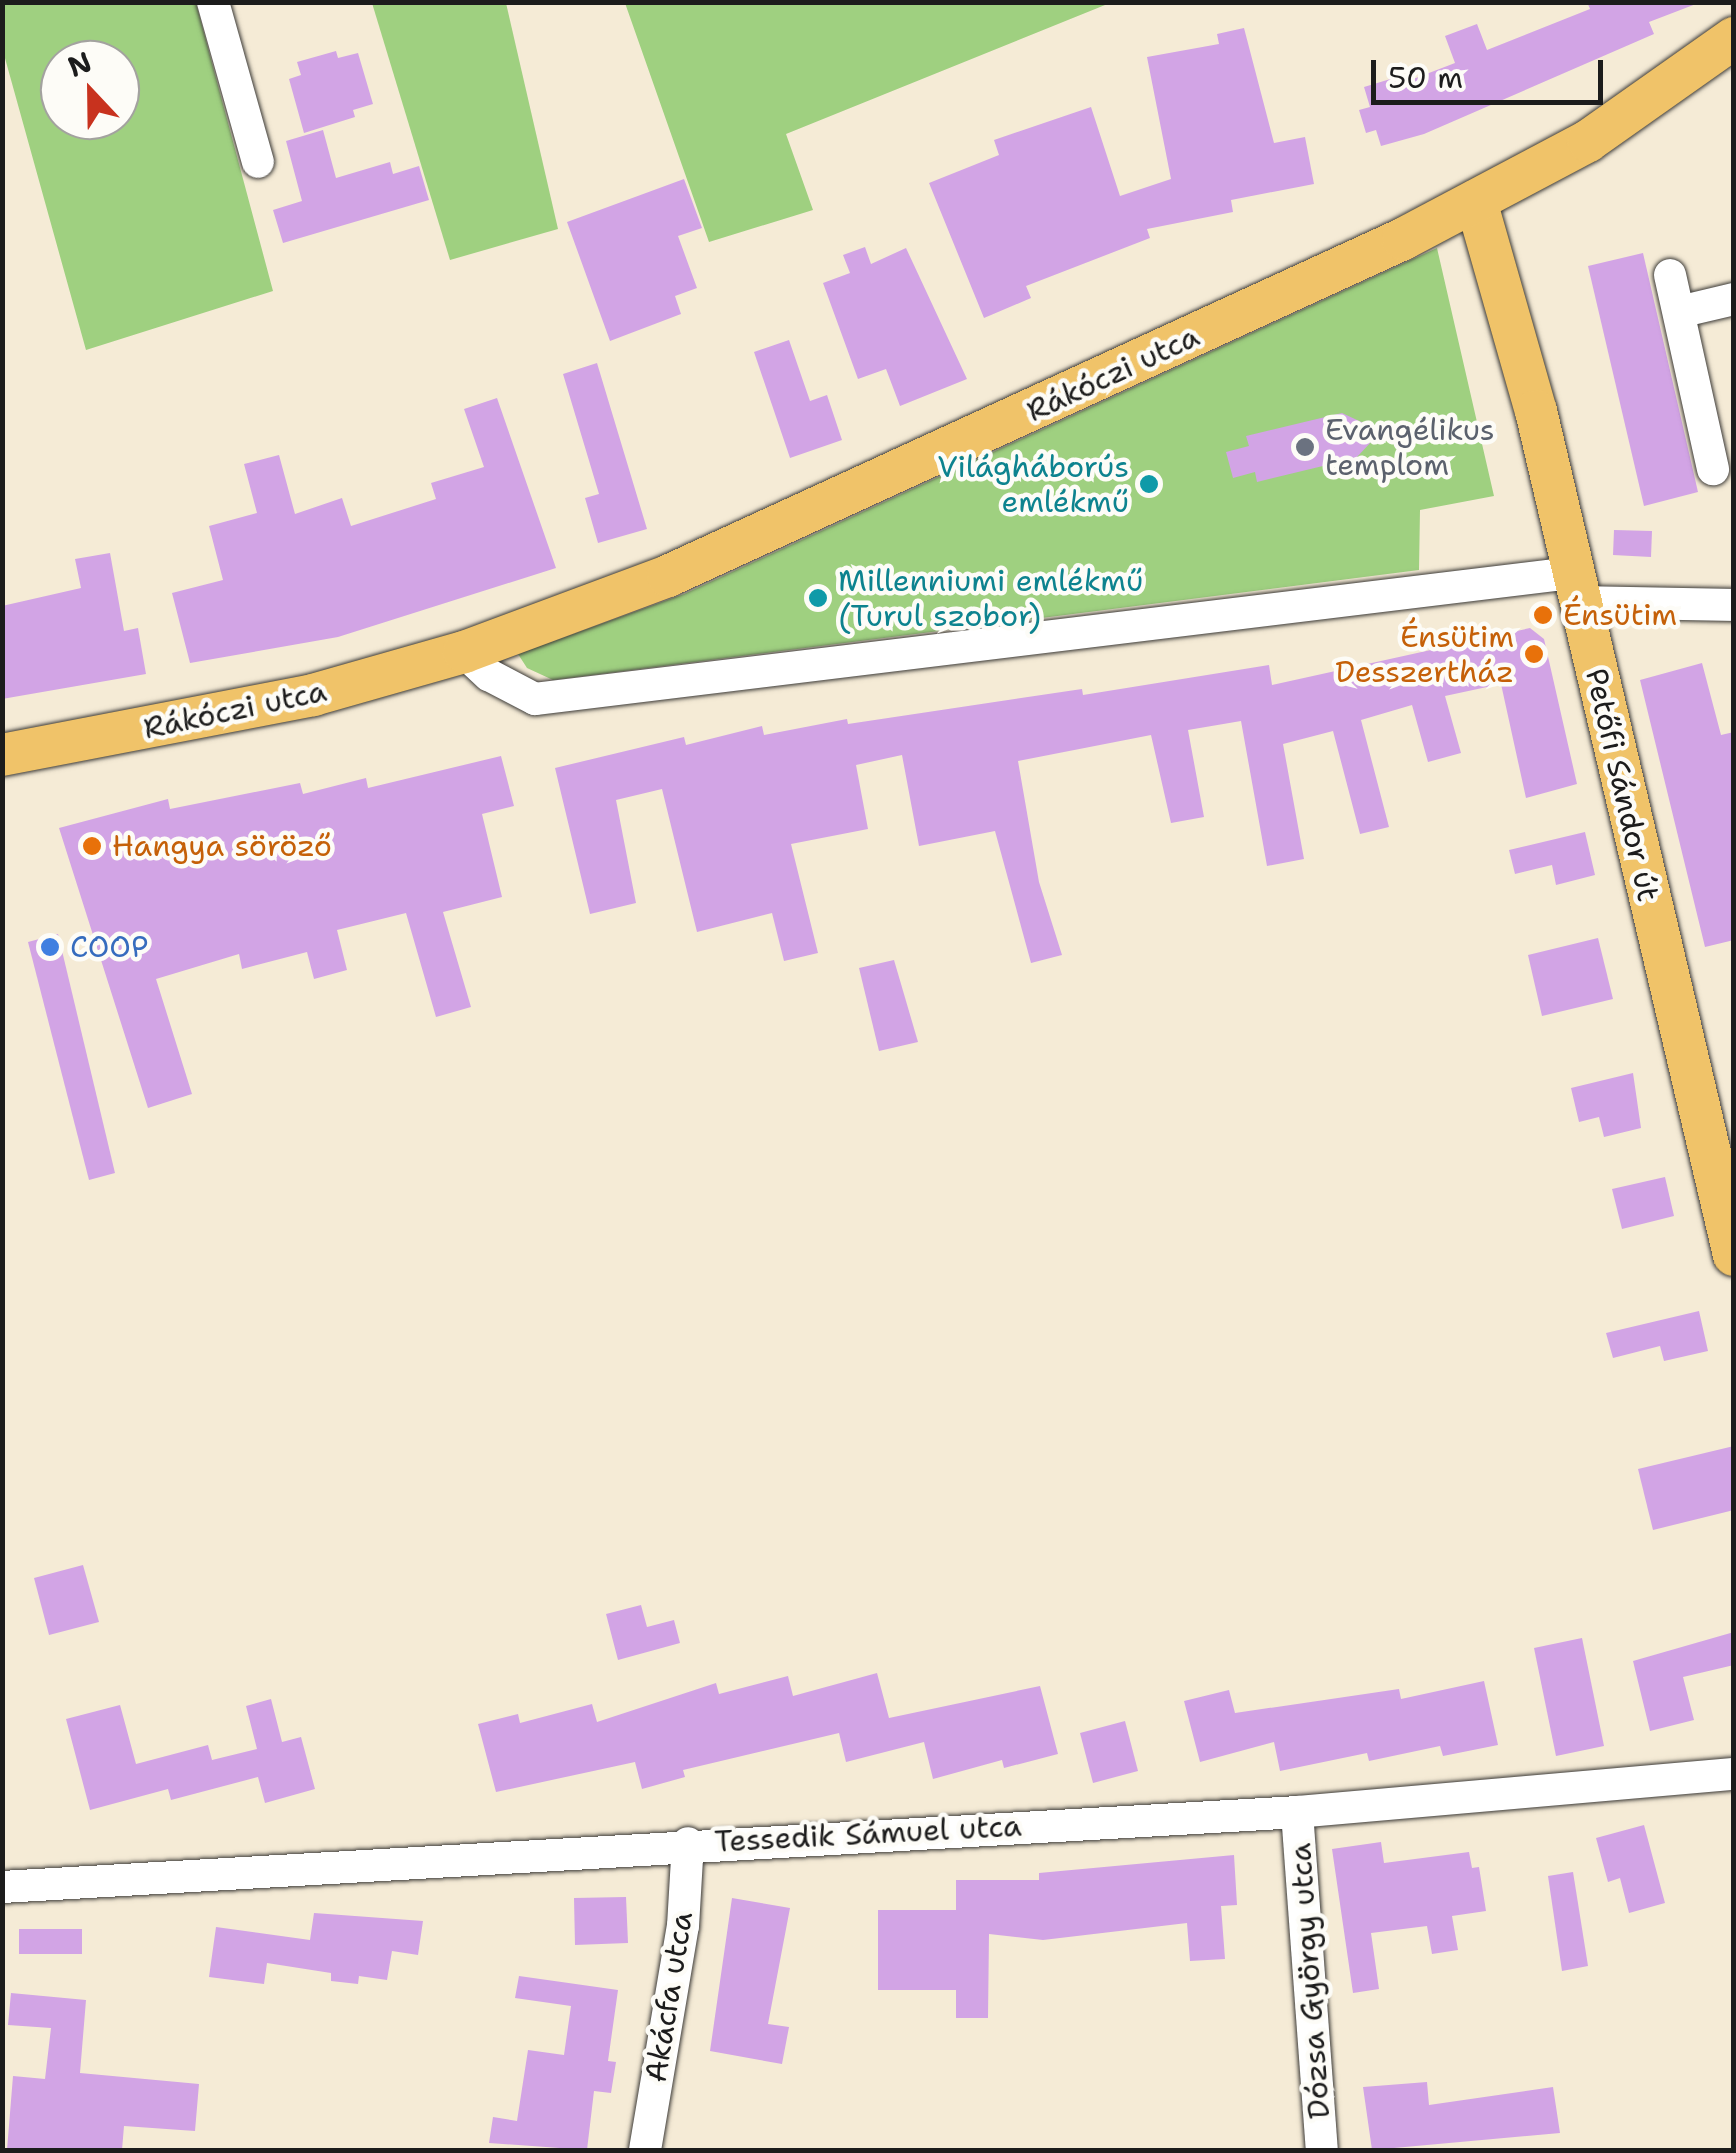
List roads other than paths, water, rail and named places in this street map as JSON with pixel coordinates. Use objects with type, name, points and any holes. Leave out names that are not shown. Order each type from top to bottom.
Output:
[{"type":"main road","name":"Rákóczi utca","points":[[2,755],[313,695],[464,652],[668,576],[907,471],[1476,201],[1588,142],[1734,38]]},
{"type":"main road","name":"Petőfi Sándor út","points":[[1476,201],[1491,235],[1734,1255]]},
{"type":"street","points":[[213,2],[258,162]]},
{"type":"street","points":[[1670,275],[1713,469]]},
{"type":"street","points":[[1678,312],[1734,299]]},
{"type":"street","points":[[464,652],[488,675],[535,699],[1576,587],[1734,605]]},
{"type":"street","name":"Tessedik Sámuel utca","points":[[2,1887],[688,1843],[1298,1812],[1734,1774]]},
{"type":"street","name":"Dózsa György utca","points":[[1298,1812],[1322,2150]]},
{"type":"street","name":"Akácfa utca","points":[[645,2150],[683,1926],[688,1843]]},
{"type":"place","name":"Evangélikus templom","points":[[1305,447]]},
{"type":"place","name":"Világháborús emlékmű","points":[[1149,484]]},
{"type":"place","name":"Millenniumi emlékmű (Turul szobor)","points":[[818,598]]},
{"type":"place","name":"Énsütim","points":[[1543,615]]},
{"type":"place","name":"Énsütim Desszertház","points":[[1534,654]]},
{"type":"place","name":"Hangya söröző","points":[[92,846]]},
{"type":"place","name":"COOP","points":[[50,947]]}]
